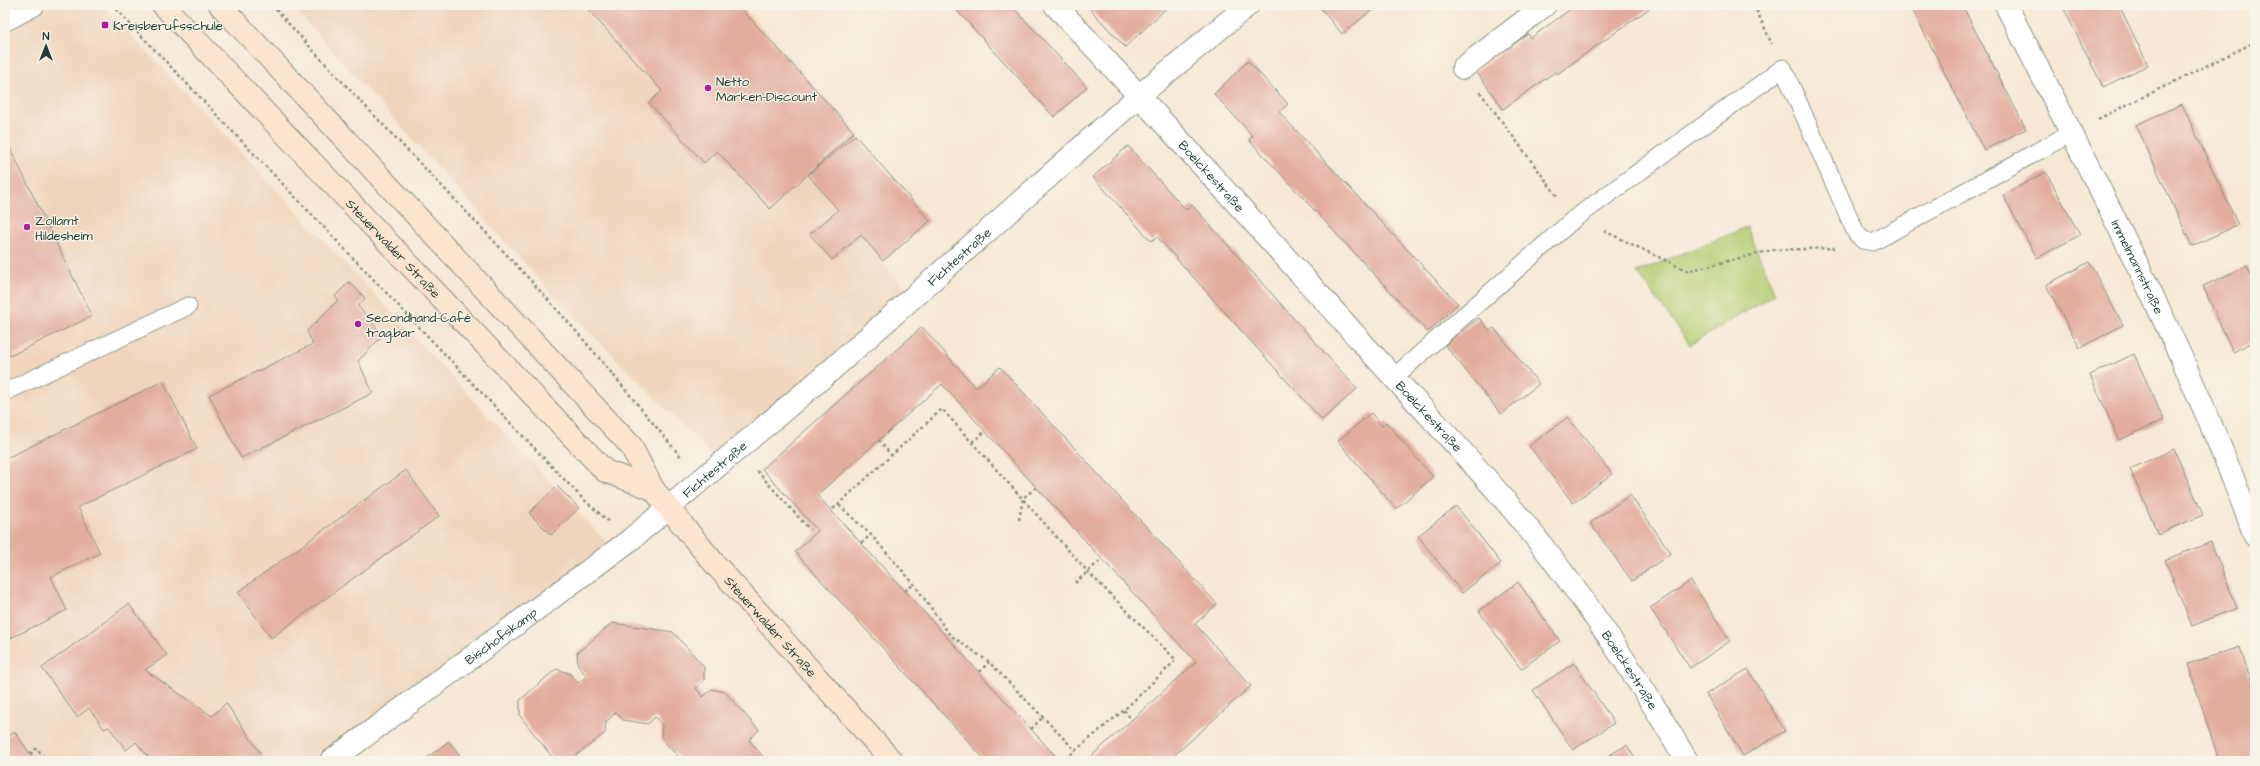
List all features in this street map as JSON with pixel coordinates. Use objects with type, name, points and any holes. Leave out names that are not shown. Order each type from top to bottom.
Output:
[{"type":"street","points":[[5,20],[33,5]]},
{"type":"street","name":"Steuerwalder Straße","points":[[163,5],[605,471],[653,489]]},
{"type":"street","name":"Steuerwalder Straße","points":[[220,5],[631,446],[653,489],[714,563],[892,761]]},
{"type":"street","name":"Boelckestraße","points":[[1055,5],[1140,95],[1393,378],[1439,425],[1532,533],[1624,656],[1687,761]]},
{"type":"street","name":"Fichtestraße","points":[[669,507],[829,372],[1140,95],[1248,5]]},
{"type":"street","points":[[1463,68],[1546,5]]},
{"type":"street","name":"Immelmannstraße","points":[[2006,5],[2122,230],[2166,323],[2220,448],[2255,536]]},
{"type":"street","name":"Bischofskamp","points":[[331,761],[630,540],[669,507]]},
{"type":"lane","points":[[1393,378],[1574,219],[1783,68],[1856,233],[1863,240],[1873,242],[2071,133]]},
{"type":"lane","points":[[5,392],[188,306]]},
{"type":"path","points":[[112,5],[581,497],[630,540]]},
{"type":"path","points":[[272,5],[315,53],[541,292],[622,383],[701,481]]},
{"type":"path","points":[[1754,5],[1783,68]]},
{"type":"path","points":[[2071,133],[2255,42]]},
{"type":"path","points":[[1463,68],[1574,219],[1688,271],[1772,250],[1852,248],[1863,240]]},
{"type":"path","points":[[833,509],[839,505],[891,454],[942,409],[1088,572],[1176,660],[1124,710],[1064,760]]},
{"type":"path","points":[[972,442],[986,431]]},
{"type":"path","points":[[879,440],[891,454]]},
{"type":"path","points":[[738,449],[810,530]]},
{"type":"path","points":[[1019,520],[1023,498],[1037,487]]},
{"type":"path","points":[[839,505],[871,535],[914,584],[950,635],[989,662],[1042,718],[1075,750]]},
{"type":"path","points":[[861,543],[871,535]]},
{"type":"path","points":[[1075,583],[1102,559]]},
{"type":"path","points":[[905,591],[914,584]]},
{"type":"path","points":[[979,672],[989,662]]},
{"type":"path","points":[[1124,710],[1132,720]]},
{"type":"path","points":[[1031,729],[1042,718]]},
{"type":"path","points":[[30,754],[37,748],[46,761]]},
{"type":"shaded area","points":[[5,5],[103,5],[612,548],[338,761],[5,761]]},
{"type":"shaded area","points":[[291,5],[742,5],[857,132],[808,176],[911,295],[715,458],[555,297]]},
{"type":"green space","points":[[1747,227],[1775,294],[1690,345],[1637,272]]},
{"type":"building","points":[[584,5],[738,5],[854,132],[770,209],[717,151],[704,163],[649,103],[662,91]]},
{"type":"building","points":[[952,5],[1011,5],[1087,87],[1054,117]]},
{"type":"building","points":[[1094,5],[1170,5],[1125,47],[1090,9]]},
{"type":"building","points":[[1318,5],[1378,5],[1342,34]]},
{"type":"building","points":[[1576,5],[1654,5],[1557,74],[1555,72],[1503,109],[1476,71],[1528,34],[1531,38]]},
{"type":"building","points":[[1910,5],[1962,5],[2026,129],[1984,150]]},
{"type":"building","points":[[2062,5],[2119,5],[2148,65],[2103,87]]},
{"type":"building","points":[[1248,61],[1288,104],[1279,112],[1458,304],[1428,332],[1249,140],[1253,136],[1214,94]]},
{"type":"building","points":[[2182,104],[2238,225],[2192,246],[2136,125]]},
{"type":"building","points":[[855,135],[930,221],[883,261],[861,235],[832,260],[810,234],[838,210],[808,175]]},
{"type":"building","name":"Zollamt Hildesheim","points":[[5,138],[92,316],[10,356],[5,346]]},
{"type":"building","points":[[1128,146],[1186,210],[1192,205],[1357,389],[1322,420],[1157,237],[1151,241],[1093,177]]},
{"type":"building","points":[[2046,172],[2080,235],[2037,258],[2003,195]]},
{"type":"building","points":[[2089,262],[2123,325],[2080,348],[2046,285]]},
{"type":"building","points":[[2247,266],[2255,283],[2255,341],[2233,352],[2203,286]]},
{"type":"building","points":[[349,282],[365,298],[358,306],[383,335],[358,361],[373,393],[241,458],[209,395],[313,344],[307,331],[338,300],[335,296]]},
{"type":"building","points":[[1479,318],[1490,331],[1494,328],[1539,384],[1501,414],[1445,345]]},
{"type":"building","points":[[922,327],[976,388],[1000,367],[1217,604],[1195,624],[1251,686],[1168,761],[1086,761],[1196,662],[942,384],[817,495],[1060,761],[986,761],[795,552],[818,531],[762,469]]},
{"type":"building","points":[[2134,354],[2164,420],[2119,440],[2090,375]]},
{"type":"building","points":[[163,381],[197,449],[78,507],[100,553],[51,577],[67,610],[5,641],[5,459]]},
{"type":"building","points":[[1371,413],[1382,426],[1386,422],[1433,477],[1396,509],[1338,441]]},
{"type":"building","points":[[1568,417],[1612,474],[1573,503],[1529,446]]},
{"type":"building","points":[[2174,449],[2203,515],[2158,534],[2130,469]]},
{"type":"building","points":[[406,470],[439,516],[271,638],[238,592]]},
{"type":"building","points":[[557,486],[579,508],[551,535],[529,513]]},
{"type":"building","points":[[1630,495],[1671,553],[1632,581],[1590,523]]},
{"type":"building","points":[[1456,506],[1501,563],[1462,593],[1418,536]]},
{"type":"building","points":[[2211,542],[2237,608],[2192,626],[2165,560]]},
{"type":"building","points":[[1691,581],[1730,641],[1690,668],[1650,608]]},
{"type":"building","points":[[1518,582],[1560,641],[1521,669],[1479,611]]},
{"type":"building","points":[[129,604],[167,655],[145,670],[212,716],[226,703],[261,754],[251,761],[148,761],[150,759],[136,742],[126,750],[109,727],[104,729],[89,708],[77,717],[42,668]]},
{"type":"building","points":[[612,623],[673,632],[704,667],[704,681],[696,688],[703,697],[712,689],[725,692],[759,730],[749,740],[767,761],[682,761],[661,738],[662,725],[655,717],[648,724],[623,720],[616,712],[606,722],[605,733],[569,761],[553,758],[520,716],[520,700],[556,669],[569,673],[578,683],[587,676],[578,666],[577,653]]},
{"type":"building","points":[[2240,647],[2255,693],[2255,761],[2219,761],[2188,664]]},
{"type":"building","points":[[1574,663],[1614,723],[1573,750],[1533,690]]},
{"type":"building","points":[[1748,669],[1785,731],[1743,756],[1706,694]]},
{"type":"building","points":[[15,732],[35,761],[5,761],[5,738]]},
{"type":"building","points":[[449,741],[464,761],[423,761]]},
{"type":"building","points":[[1627,745],[1636,761],[1599,761]]},
{"type":"place","name":"Kreisberufsschule","points":[[105,25]]},
{"type":"place","name":"Netto Marken-Discount","points":[[708,88]]},
{"type":"place","name":"Zollamt Hildesheim","points":[[27,227]]},
{"type":"place","name":"Secondhand-Café trag.bar","points":[[358,324]]}]
